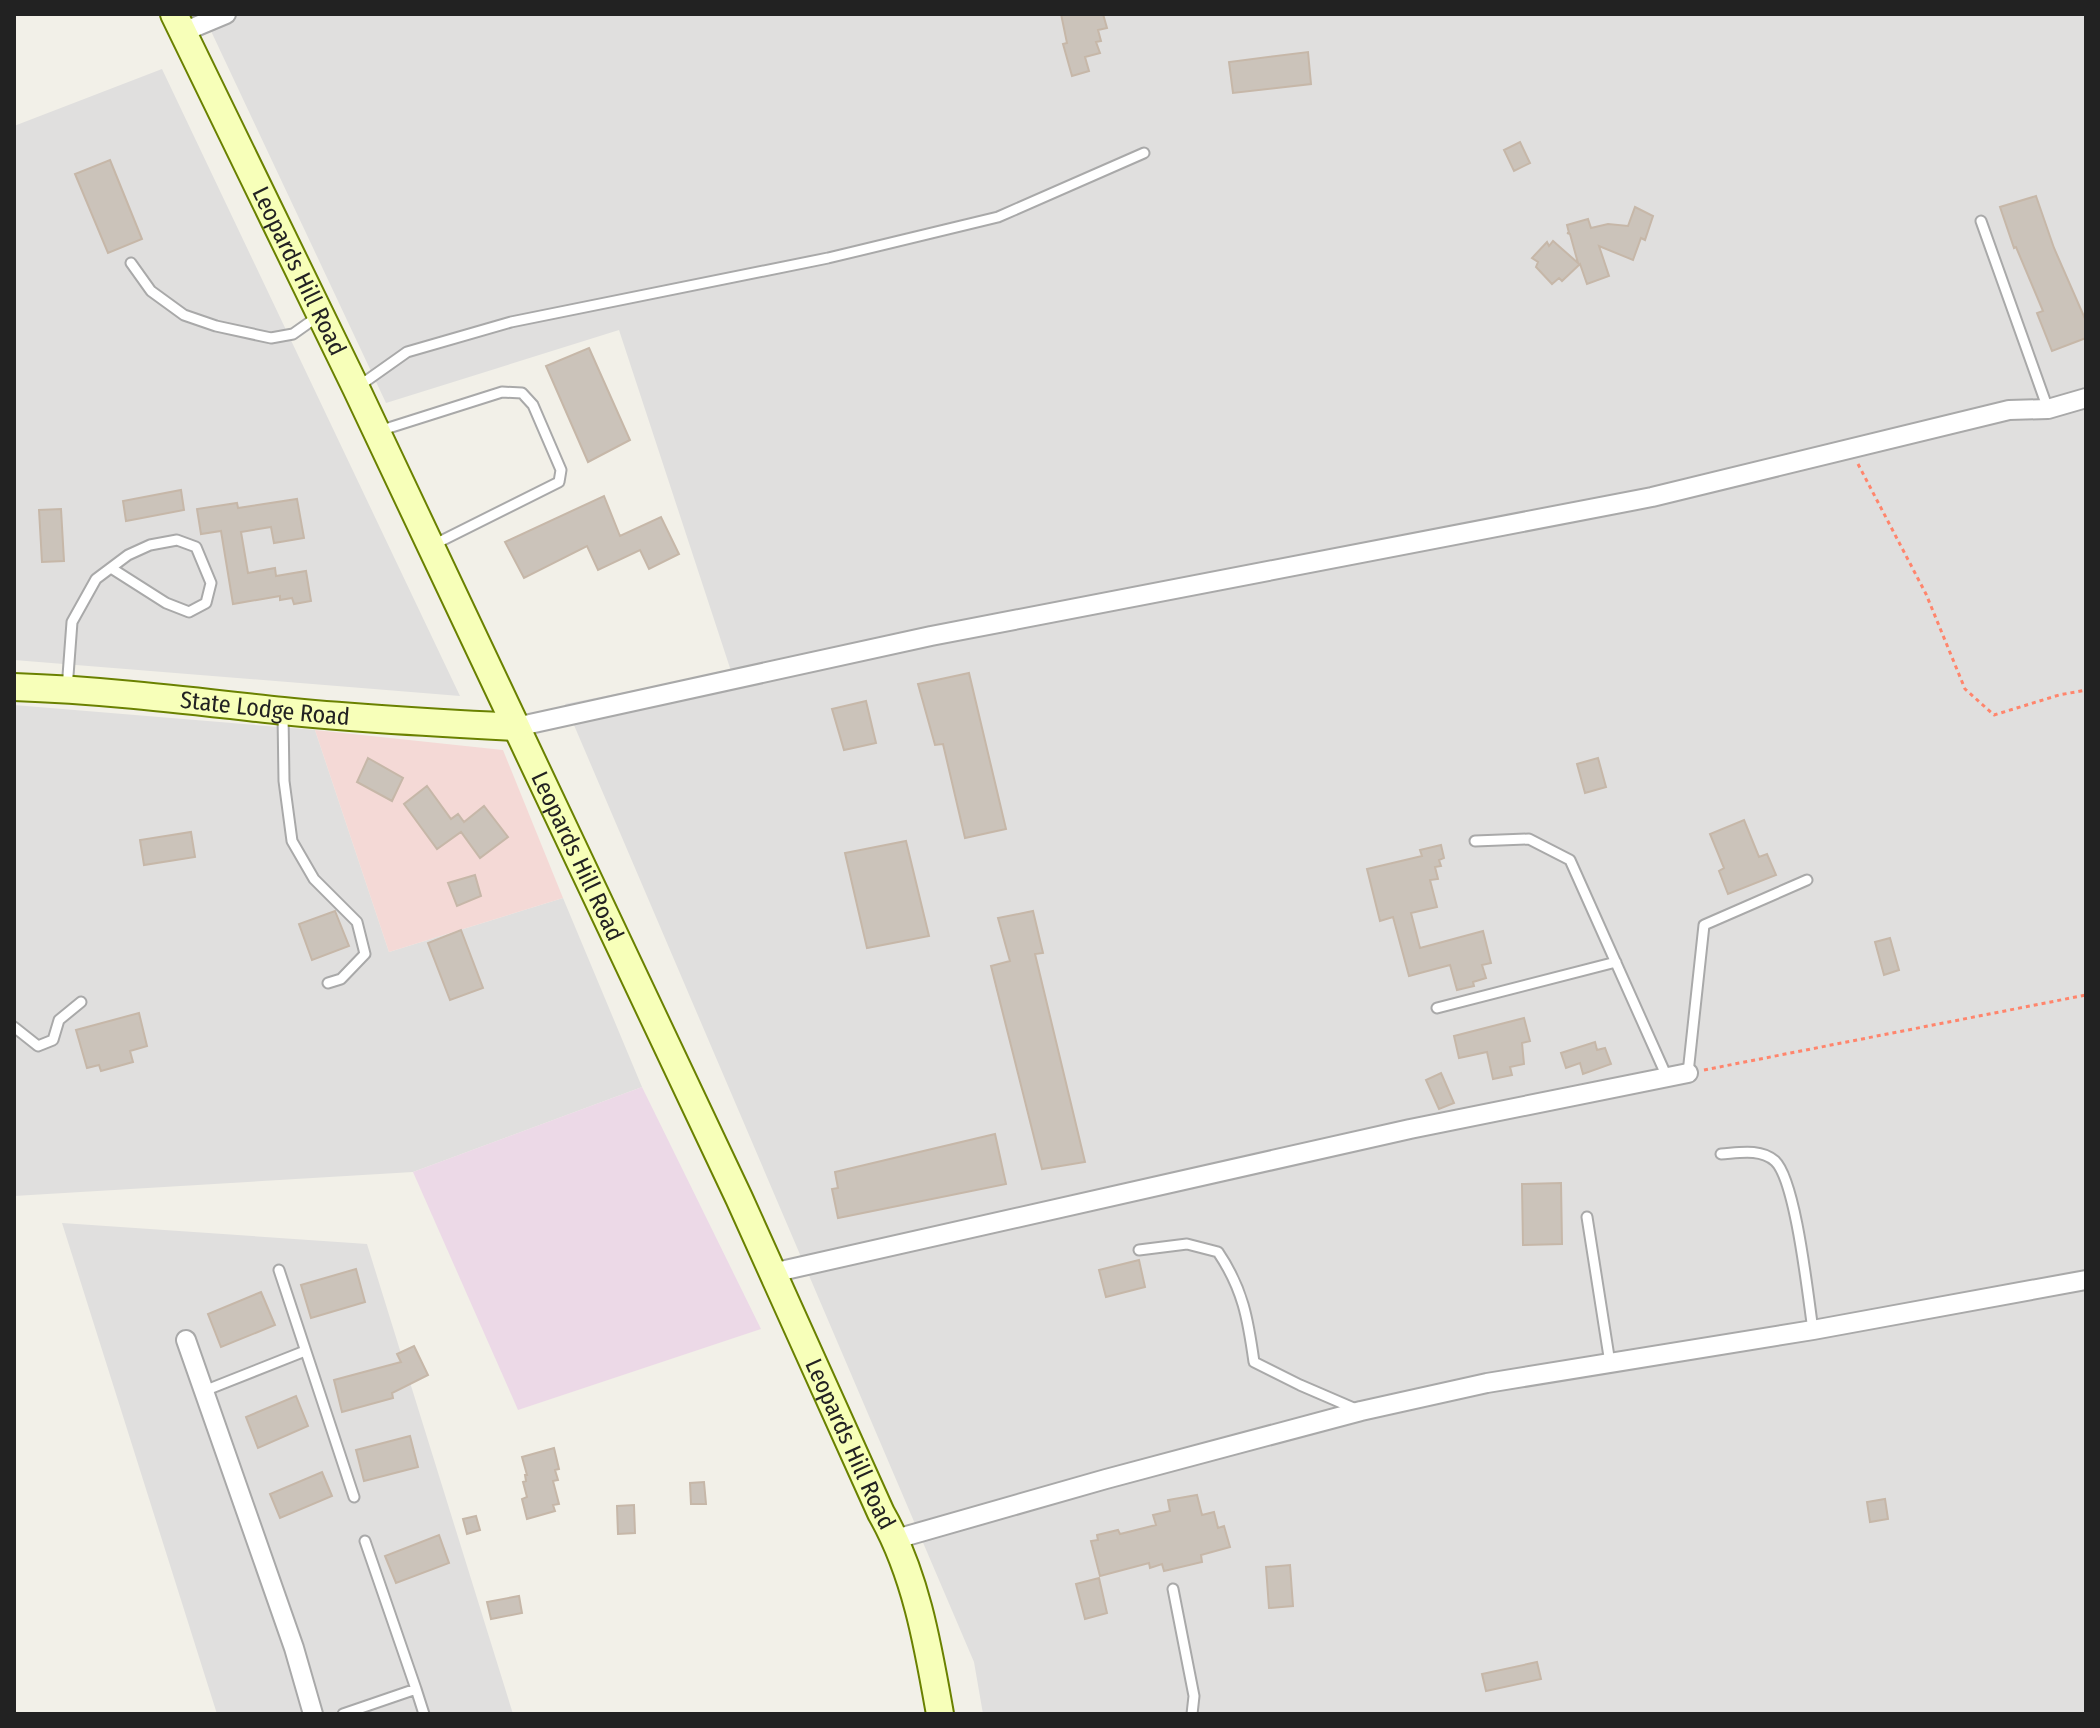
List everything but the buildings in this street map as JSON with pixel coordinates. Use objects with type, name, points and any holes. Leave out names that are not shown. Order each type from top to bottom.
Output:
[{"type":"main road","name":"Leopards Hill Road","points":[[178,23],[356,388],[739,1198],[881,1513],[896,1539],[926,1633],[940,1714]]},
{"type":"main road","name":"State Lodge Road","points":[[14,687],[67,689],[393,721],[516,727]]},
{"type":"street","points":[[178,23],[226,14]]},
{"type":"street","points":[[516,727],[931,636],[1652,497],[2009,410],[2048,409],[2086,398]]},
{"type":"street","points":[[772,1273],[1410,1129],[1688,1073]]},
{"type":"street","points":[[896,1539],[1361,1411],[1487,1383],[1813,1330],[2086,1280]]},
{"type":"street","points":[[186,1340],[294,1648],[313,1714]]},
{"type":"lane","points":[[356,388],[407,352],[511,322],[813,261],[998,217],[1144,153]]},
{"type":"lane","points":[[1981,221],[2048,409]]},
{"type":"lane","points":[[131,263],[151,291],[184,315],[216,326],[271,338],[293,334],[319,315]]},
{"type":"lane","points":[[376,432],[502,392],[522,393],[533,405],[561,470],[559,482],[430,547]]},
{"type":"lane","points":[[67,689],[72,622],[96,579],[111,568],[150,545],[177,540],[196,547],[211,583],[206,603],[189,612],[166,603],[111,568]]},
{"type":"lane","points":[[283,711],[284,781],[292,841],[314,879],[357,922],[365,954],[341,979],[328,983]]},
{"type":"lane","points":[[1475,841],[1529,839],[1570,860],[1667,1077]]},
{"type":"lane","points":[[1688,1073],[1704,925],[1807,880]]},
{"type":"lane","points":[[1437,1008],[1616,962]]},
{"type":"lane","points":[[14,1027],[38,1046],[53,1040],[59,1020],[81,1002]]},
{"type":"lane","points":[[1721,1154],[1758,1152],[1776,1162],[1789,1190],[1813,1330]]},
{"type":"lane","points":[[1587,1217],[1610,1363]]},
{"type":"lane","points":[[1139,1250],[1187,1244],[1218,1252],[1235,1277],[1249,1325],[1254,1362],[1361,1411]]},
{"type":"lane","points":[[279,1270],[354,1497]]},
{"type":"lane","points":[[204,1391],[305,1351]]},
{"type":"lane","points":[[365,1541],[424,1714]]},
{"type":"lane","points":[[1173,1589],[1194,1696],[1192,1714]]},
{"type":"lane","points":[[343,1714],[416,1689]]},
{"type":"path","points":[[1850,449],[1926,594],[1965,689],[1994,715],[2086,690]]},
{"type":"path","points":[[1688,1073],[2086,995]]},
{"type":"shaded area","points":[[203,14],[2086,14],[2086,1714],[983,1714],[974,1662],[565,704],[731,671],[619,330],[386,403]]},
{"type":"shaded area","points":[[162,69],[460,696],[14,660],[14,126]]},
{"type":"shaded area","points":[[14,705],[315,730],[389,952],[563,898],[642,1087],[413,1172],[14,1196]]},
{"type":"shaded area","points":[[315,730],[503,750],[563,898],[389,952]]},
{"type":"shaded area","points":[[642,1087],[761,1329],[518,1410],[413,1172]]},
{"type":"shaded area","points":[[62,1223],[367,1244],[513,1714],[217,1714]]}]
